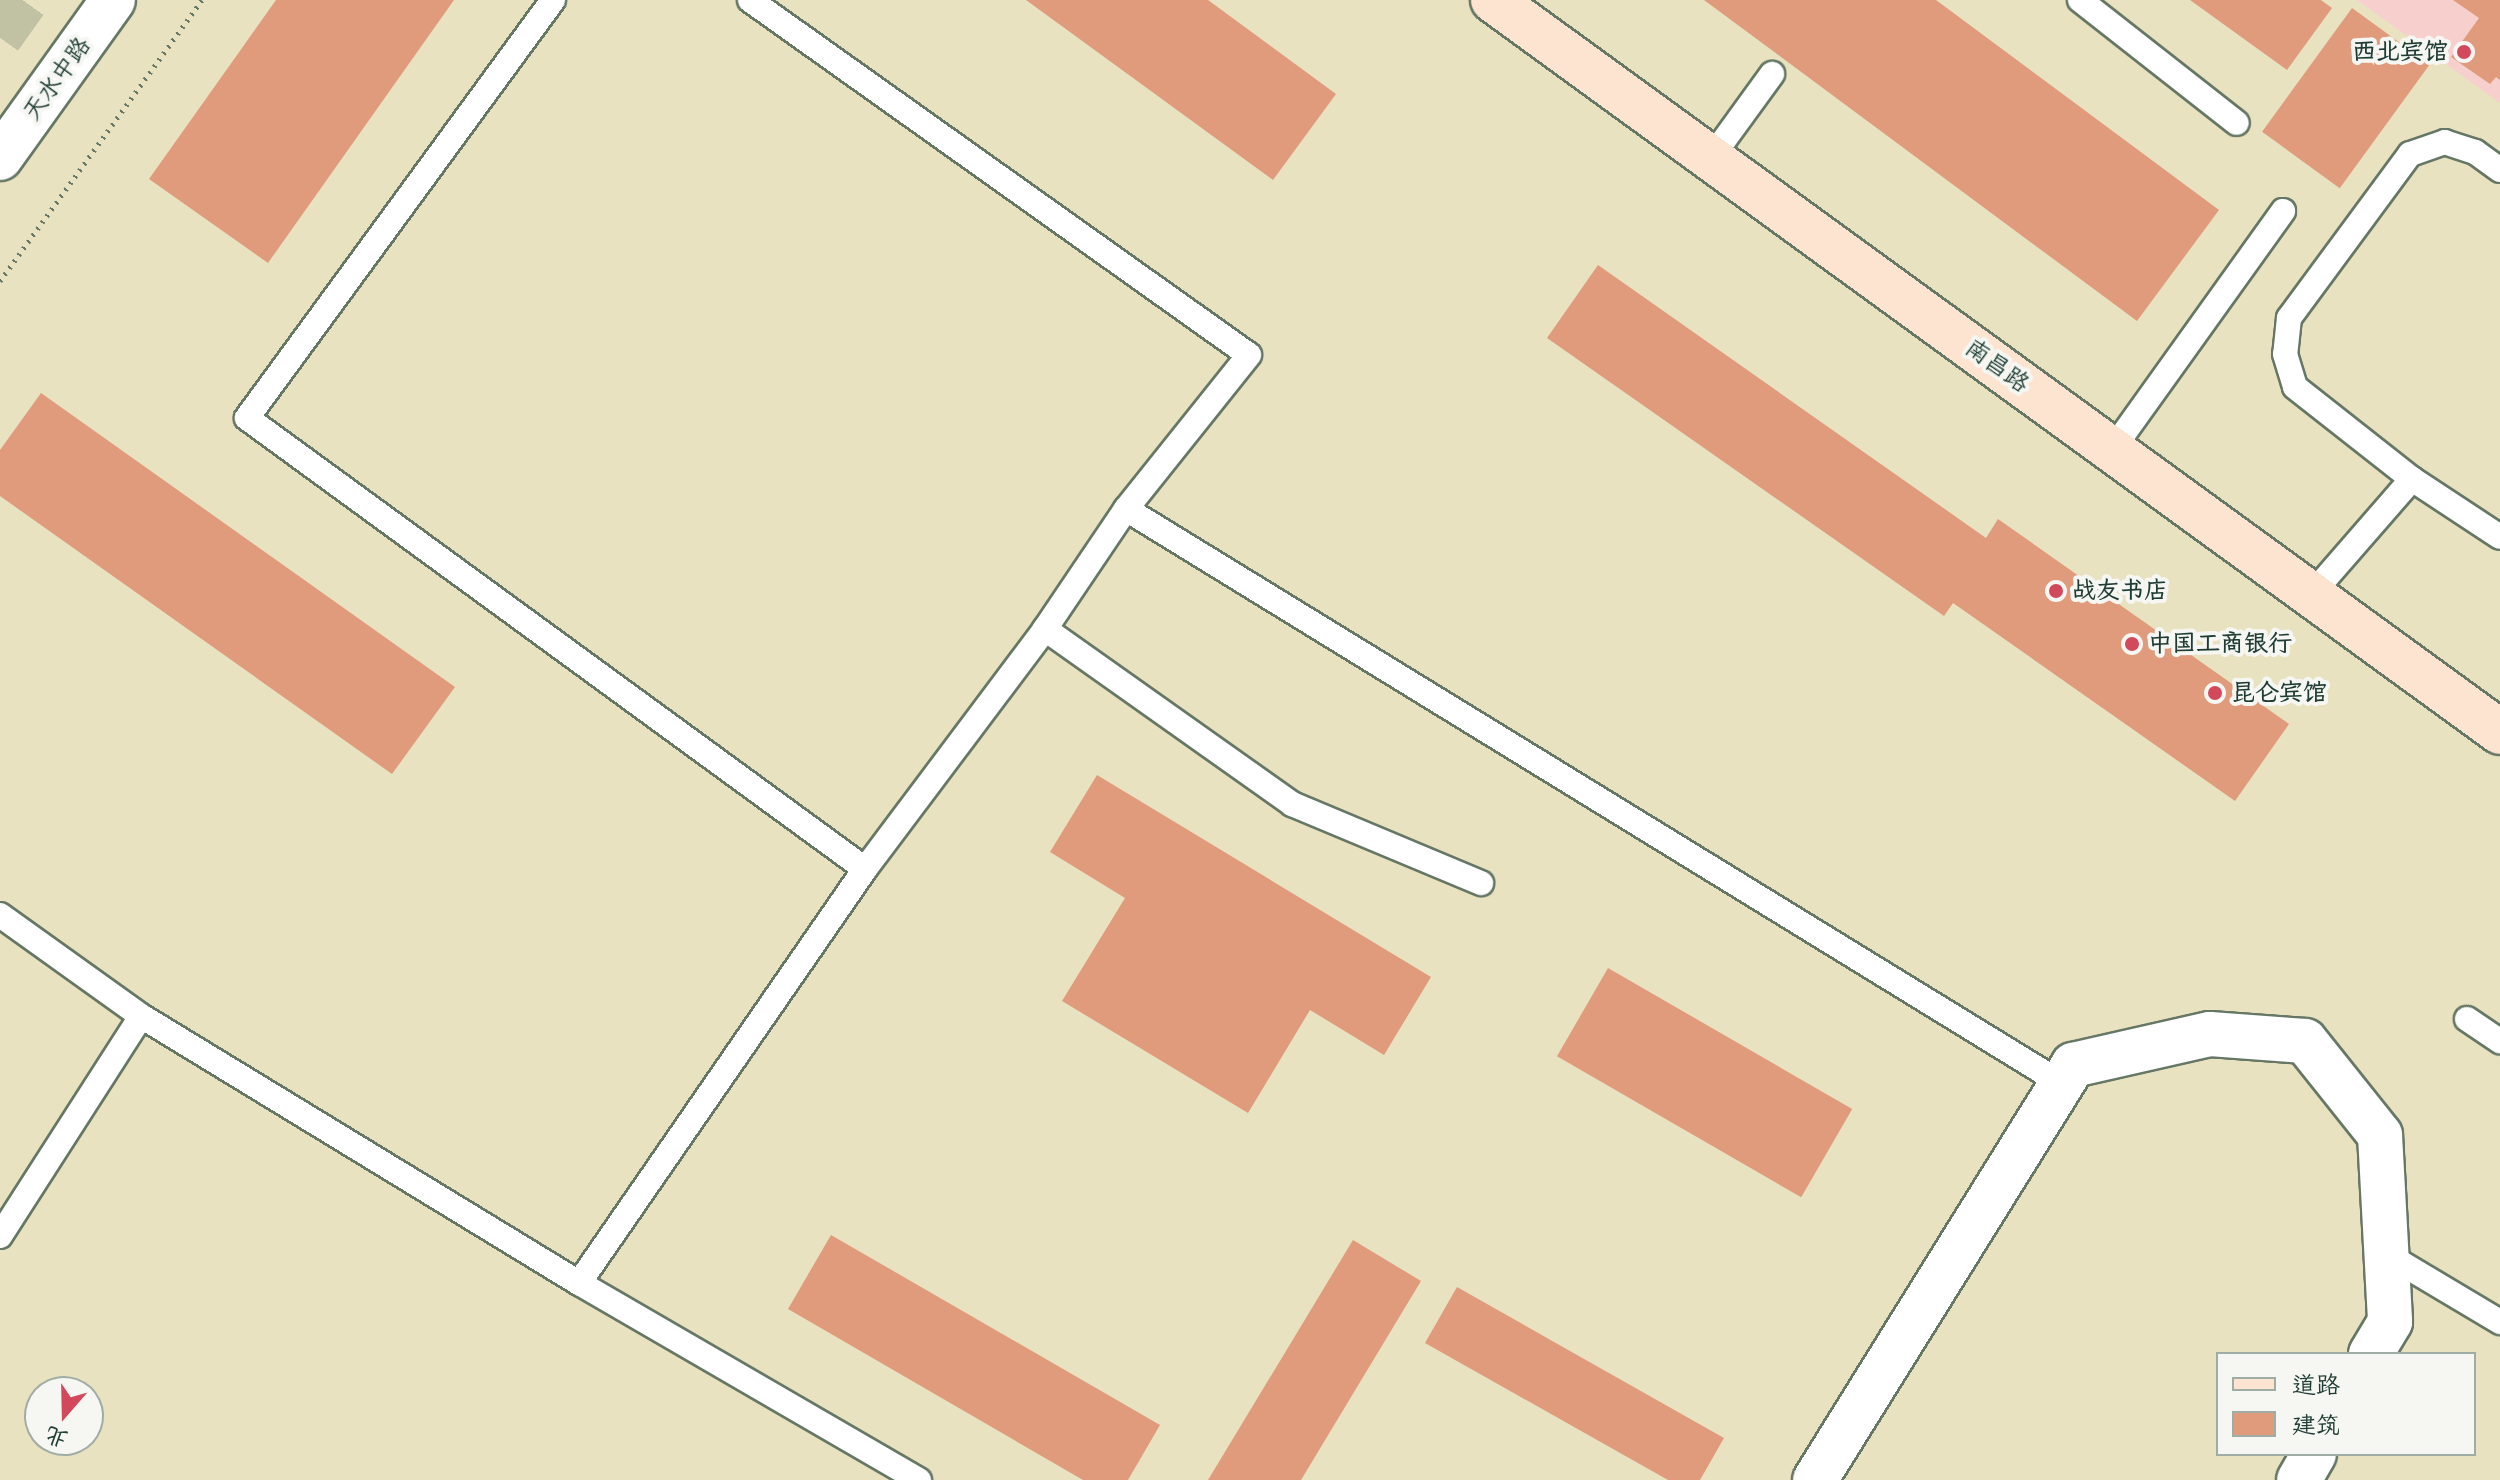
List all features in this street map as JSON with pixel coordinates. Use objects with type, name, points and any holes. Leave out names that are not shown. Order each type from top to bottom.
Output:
[{"type":"main road","name":"南昌路","points":[[1493,0],[2500,732]]},
{"type":"street","name":"天水中路","points":[[0,158],[113,0]]},
{"type":"street","points":[[1815,1480],[2073,1065],[2210,1034],[2305,1041],[2380,1135],[2390,1322],[2372,1352]]},
{"type":"street","points":[[2299,1480],[2313,1456]]},
{"type":"lane","points":[[553,0],[247,418],[865,869]]},
{"type":"lane","points":[[579,1283],[865,869],[1045,629],[1126,509],[1249,355],[750,0]]},
{"type":"lane","points":[[2080,0],[2237,123]]},
{"type":"lane","points":[[1711,158],[1772,74]]},
{"type":"lane","points":[[2500,170],[2475,152],[2445,142],[2410,154],[2289,318],[2285,354],[2295,387],[2412,479],[2500,537]]},
{"type":"lane","points":[[2112,450],[2283,211]]},
{"type":"lane","points":[[2311,595],[2412,479]]},
{"type":"lane","points":[[1126,509],[2061,1083]]},
{"type":"lane","points":[[1045,629],[1292,804],[1481,883]]},
{"type":"lane","points":[[0,915],[141,1016],[579,1283],[919,1480]]},
{"type":"lane","points":[[0,1236],[141,1016]]},
{"type":"lane","points":[[2467,1019],[2500,1041]]},
{"type":"lane","points":[[2386,1254],[2500,1322]]},
{"type":"path","points":[[0,281],[202,0]]},
{"type":"shaded area","name":"西北宾馆","points":[[2357,0],[2500,0],[2500,103]]},
{"type":"building","points":[[276,0],[454,0],[268,263],[149,179]]},
{"type":"building","points":[[1026,0],[1208,0],[1336,94],[1273,180]]},
{"type":"building","points":[[1704,0],[1936,0],[2219,210],[2137,321]]},
{"type":"building","points":[[2190,0],[2321,0],[2332,8],[2287,70]]},
{"type":"building","points":[[2453,0],[2500,0],[2500,80],[2496,77],[2490,84],[2451,57],[2479,18]]},
{"type":"building","points":[[2352,8],[2430,64],[2340,188],[2262,132]]},
{"type":"building","points":[[1598,265],[1986,538],[1998,519],[2289,724],[2235,801],[1953,603],[1944,616],[1547,338]]},
{"type":"building","points":[[41,393],[455,687],[392,774],[0,496],[0,450]]},
{"type":"building","points":[[1097,775],[1431,977],[1384,1055],[1310,1010],[1248,1113],[1062,1001],[1125,898],[1050,852]]},
{"type":"building","points":[[1608,968],[1852,1109],[1801,1197],[1557,1056]]},
{"type":"building","points":[[831,1235],[1160,1425],[1128,1480],[1083,1480],[788,1309]]},
{"type":"building","points":[[1353,1240],[1421,1281],[1301,1480],[1208,1480]]},
{"type":"building","points":[[1457,1287],[1724,1438],[1700,1480],[1668,1480],[1425,1343]]},
{"type":"tunnel","points":[[0,38],[27,0]]},
{"type":"place","name":"西北宾馆","points":[[2464,52]]},
{"type":"place","name":"战友书店","points":[[2056,591]]},
{"type":"place","name":"中国工商银行","points":[[2132,644]]},
{"type":"place","name":"昆仑宾馆","points":[[2215,693]]}]
